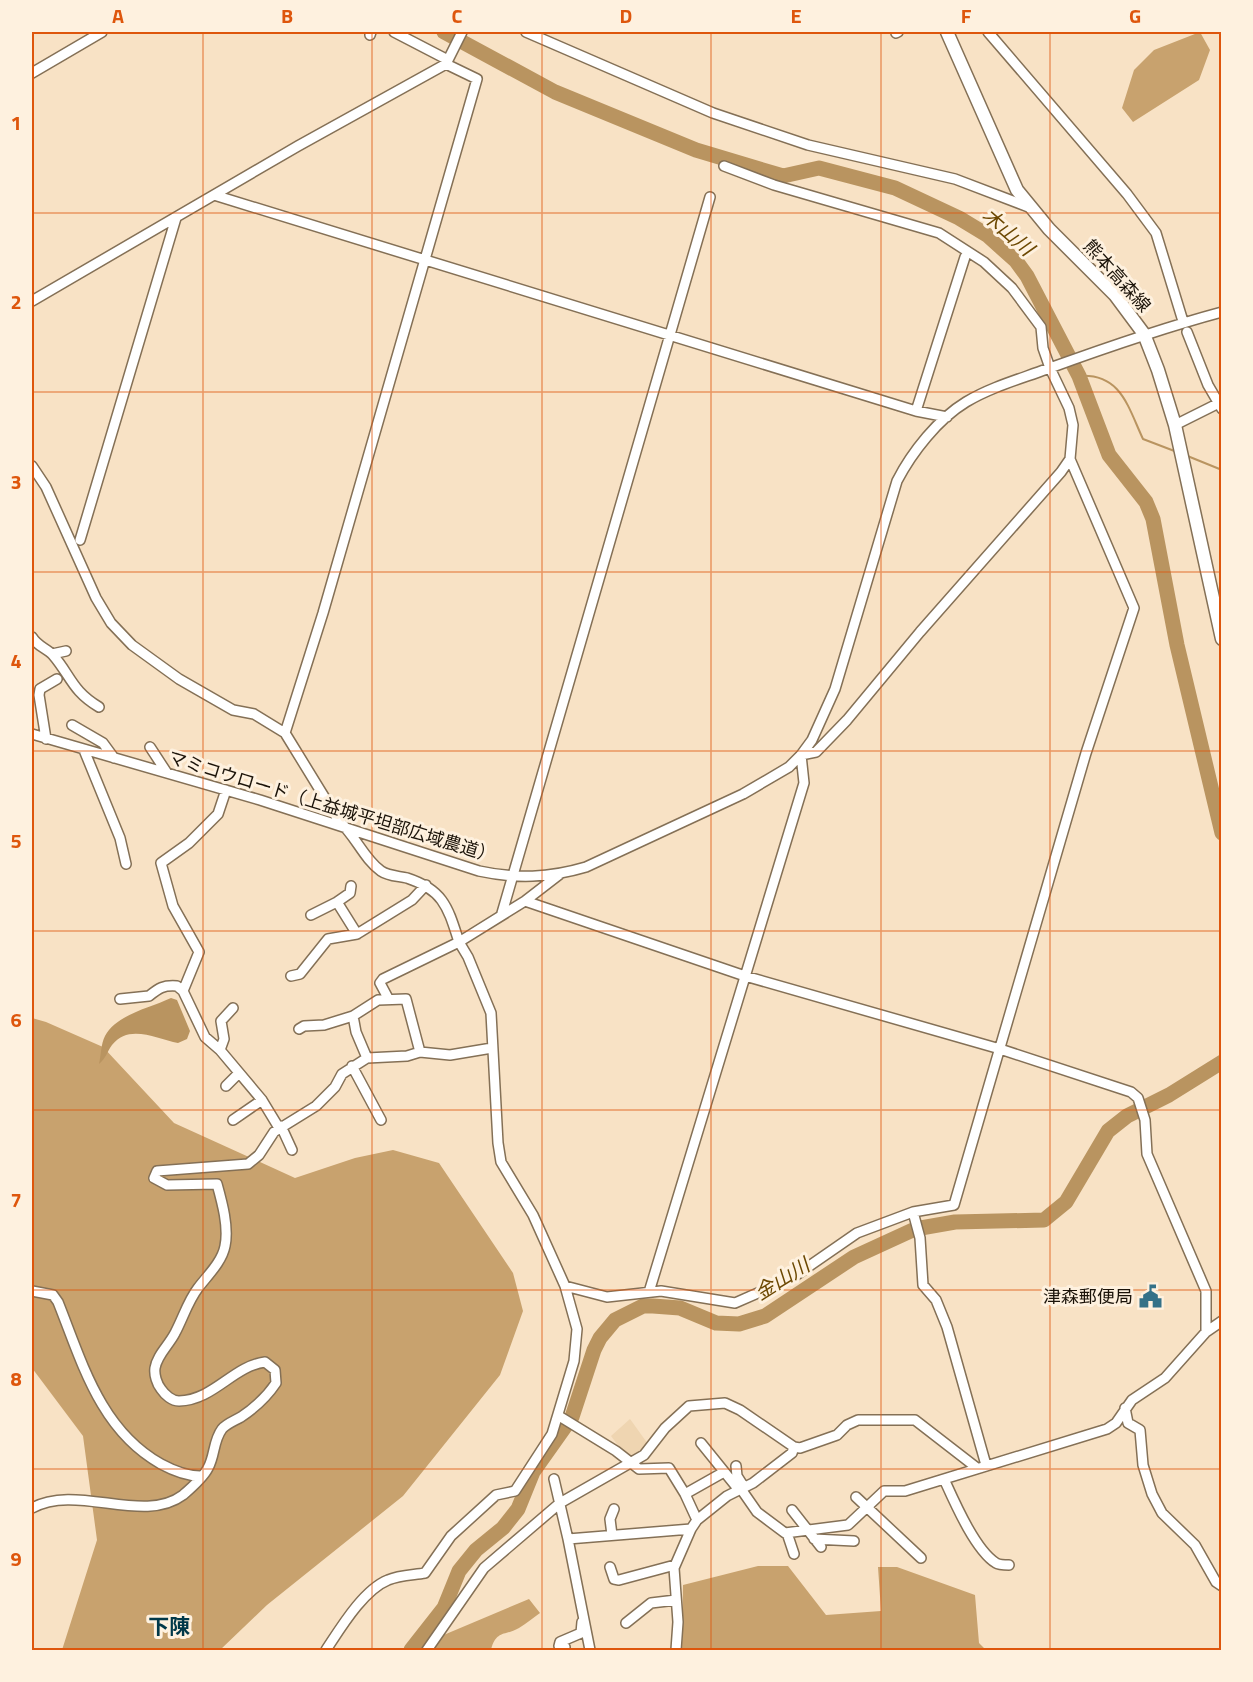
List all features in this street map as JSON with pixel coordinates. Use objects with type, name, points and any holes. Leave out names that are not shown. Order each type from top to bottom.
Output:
[{"type":"main road","name":"熊本高森線","points":[[947,32],[1012,181],[1031,208],[1115,296],[1144,334],[1175,425],[1221,639]]},
{"type":"street","points":[[32,73],[102,32]]},
{"type":"street","points":[[285,733],[426,261],[477,79],[394,32]]},
{"type":"street","points":[[32,301],[447,62],[462,32]]},
{"type":"street","points":[[526,32],[712,113],[808,145],[955,178],[1031,208]]},
{"type":"street","points":[[990,33],[1127,194],[1156,233],[1182,318]]},
{"type":"street","points":[[565,1286],[607,1297],[649,1292],[735,1303],[792,1278],[857,1233],[954,1204],[1086,753],[1134,608],[1070,459],[1073,424],[1054,366],[1043,348],[1041,327],[1012,288],[984,262],[939,233],[900,219],[774,184],[724,166]]},
{"type":"street","points":[[214,195],[916,411],[948,417]]},
{"type":"street","points":[[502,913],[510,878],[668,334],[710,197]]},
{"type":"street","points":[[80,540],[176,218]]},
{"type":"street","points":[[916,411],[965,256]]},
{"type":"street","name":"マミコウロード（上益城平坦部広域農道）","points":[[32,734],[226,790],[479,871],[510,878],[560,874],[586,867],[743,794],[789,767],[801,755],[812,740],[836,689],[897,481],[909,459],[965,402],[1001,386],[1144,334],[1221,312]]},
{"type":"street","points":[[1175,425],[1220,404],[1187,332]]},
{"type":"street","points":[[649,1292],[804,783],[801,755],[816,752],[847,720],[1070,459]]},
{"type":"street","points":[[32,466],[46,487],[96,598],[111,623],[132,645],[179,679],[232,710],[254,714],[285,733],[339,821],[350,831],[382,872],[434,889],[448,908],[459,942],[468,957],[491,1012],[501,1162],[533,1215],[565,1286],[577,1337],[559,1416],[547,1443],[515,1491],[496,1495],[451,1536],[425,1573],[387,1580],[358,1605],[339,1627],[326,1650]]},
{"type":"street","points":[[32,637],[35,643],[52,654],[82,697],[99,707]]},
{"type":"street","points":[[52,654],[66,651]]},
{"type":"street","points":[[46,739],[40,689],[57,679]]},
{"type":"street","points":[[72,726],[103,743],[114,758]]},
{"type":"street","points":[[150,747],[167,773]]},
{"type":"street","points":[[84,750],[120,838],[126,864]]},
{"type":"street","points":[[183,991],[199,952],[173,906],[161,863],[189,843],[218,814],[226,790]]},
{"type":"street","points":[[388,998],[380,983],[383,979],[459,942],[502,913],[525,901],[560,874]]},
{"type":"street","points":[[291,976],[300,974],[328,939],[357,934],[412,900],[426,885]]},
{"type":"street","points":[[310,915],[338,902],[350,893],[351,886]]},
{"type":"street","points":[[525,901],[744,976],[1000,1049],[1131,1092],[1138,1098],[1145,1120],[1147,1154],[1206,1291],[1206,1332]]},
{"type":"street","points":[[338,902],[357,934]]},
{"type":"street","points":[[120,999],[148,996],[155,988],[162,986],[177,986],[183,991],[205,1037],[220,1050],[262,1100],[292,1150]]},
{"type":"street","points":[[299,1029],[304,1026],[324,1025],[353,1016],[378,1000],[406,999],[420,1052]]},
{"type":"street","points":[[220,1050],[224,1039],[221,1021],[233,1008]]},
{"type":"street","points":[[353,1016],[356,1032],[367,1058]]},
{"type":"street","points":[[32,1508],[51,1501],[72,1499],[125,1504],[167,1503],[184,1494],[208,1468],[218,1434],[224,1426],[262,1402],[276,1383],[275,1370],[265,1362],[255,1363],[206,1395],[192,1400],[176,1401],[164,1394],[157,1384],[154,1370],[158,1359],[196,1291],[218,1262],[225,1246],[224,1207],[217,1184],[166,1185],[154,1178],[157,1171],[249,1164],[259,1155],[264,1144],[280,1127],[316,1106],[334,1087],[342,1074],[367,1058],[407,1056],[420,1052],[450,1055],[492,1048]]},
{"type":"street","points":[[352,1066],[381,1120]]},
{"type":"street","points":[[226,1086],[239,1073]]},
{"type":"street","points":[[233,1120],[262,1100]]},
{"type":"street","points":[[914,1215],[920,1238],[923,1285],[936,1300],[947,1327],[982,1466]]},
{"type":"street","points":[[32,1292],[53,1295],[58,1302],[86,1377],[104,1408],[131,1443],[150,1458],[171,1469],[189,1476],[200,1476]]},
{"type":"street","points":[[787,1533],[848,1525],[884,1491],[905,1491],[1107,1429],[1114,1425],[1132,1400],[1165,1378],[1206,1332],[1221,1321]]},
{"type":"street","points":[[427,1650],[484,1568],[560,1503],[651,1449],[665,1428],[689,1406],[713,1402],[725,1403],[740,1410],[794,1447],[808,1446],[832,1437],[858,1420],[915,1420],[982,1466]]},
{"type":"street","points":[[1125,1408],[1128,1423],[1140,1430],[1143,1465],[1152,1494],[1162,1513],[1195,1545],[1216,1582],[1221,1586]]},
{"type":"street","points":[[559,1416],[631,1461],[639,1469],[669,1468],[685,1494],[694,1525]]},
{"type":"street","points":[[700,1443],[741,1488],[757,1512],[787,1533],[794,1554]]},
{"type":"street","points":[[676,1650],[678,1622],[675,1565],[694,1525],[741,1488],[753,1483],[792,1453],[794,1447]]},
{"type":"street","points":[[736,1466],[741,1488]]},
{"type":"street","points":[[685,1494],[724,1472]]},
{"type":"street","points":[[554,1479],[590,1650]]},
{"type":"street","points":[[944,1479],[965,1523],[989,1556],[997,1564],[1009,1565]]},
{"type":"street","points":[[856,1497],[921,1558]]},
{"type":"street","points":[[612,1535],[610,1519],[614,1509]]},
{"type":"street","points":[[792,1510],[804,1529],[821,1547]]},
{"type":"street","points":[[568,1539],[694,1525]]},
{"type":"street","points":[[814,1539],[854,1541]]},
{"type":"street","points":[[610,1567],[614,1579],[619,1580],[675,1565]]},
{"type":"street","points":[[626,1623],[651,1603],[676,1600]]},
{"type":"street","points":[[566,1647],[559,1646],[560,1642],[580,1633],[583,1617]]},
{"type":"shaded area","points":[[1200,32],[1210,50],[1199,80],[1133,122],[1122,108],[1134,70],[1154,50]]},
{"type":"shaded area","points":[[171,998],[177,1000],[190,1031],[187,1039],[178,1043],[144,1034],[127,1035],[119,1038],[112,1045],[99,1064],[104,1039],[110,1028],[135,1012]]},
{"type":"shaded area","points":[[32,1018],[103,1047],[174,1123],[295,1178],[355,1158],[393,1150],[439,1163],[513,1273],[523,1311],[500,1375],[403,1496],[267,1605],[220,1650],[62,1650],[97,1540],[83,1436],[32,1368]]},
{"type":"shaded area","points":[[630,1419],[648,1444],[629,1460],[611,1436]]},
{"type":"shaded area","points":[[758,1566],[788,1566],[826,1615],[881,1611],[878,1567],[897,1567],[975,1595],[979,1643],[986,1650],[682,1650],[683,1585]]},
{"type":"shaded area","points":[[529,1599],[540,1613],[519,1628],[498,1636],[491,1650],[421,1650],[427,1642]]},
{"type":"waterway","name":"木山川","points":[[444,32],[555,92],[696,150],[783,176],[819,168],[895,188],[959,218],[987,235],[1016,261],[1027,276],[1079,376],[1109,455],[1146,502],[1153,519],[1177,645],[1222,833]]},
{"type":"waterway","points":[[1079,376],[1105,380],[1114,386],[1127,404],[1143,439],[1177,452]]},
{"type":"waterway","points":[[1185,455],[1222,470]]},
{"type":"waterway","name":"金山川","points":[[411,1650],[444,1608],[459,1571],[476,1550],[503,1528],[518,1509],[533,1472],[572,1417],[594,1350],[600,1338],[615,1320],[643,1306],[653,1306],[680,1308],[716,1323],[739,1324],[765,1316],[854,1257],[915,1229],[955,1222],[1044,1220],[1066,1202],[1108,1131],[1127,1116],[1169,1095],[1222,1062]]},
{"type":"place","name":"津森郵便局","points":[[1151,1297]]},
{"type":"district","name":"下陳","points":[[169,1627]]}]
